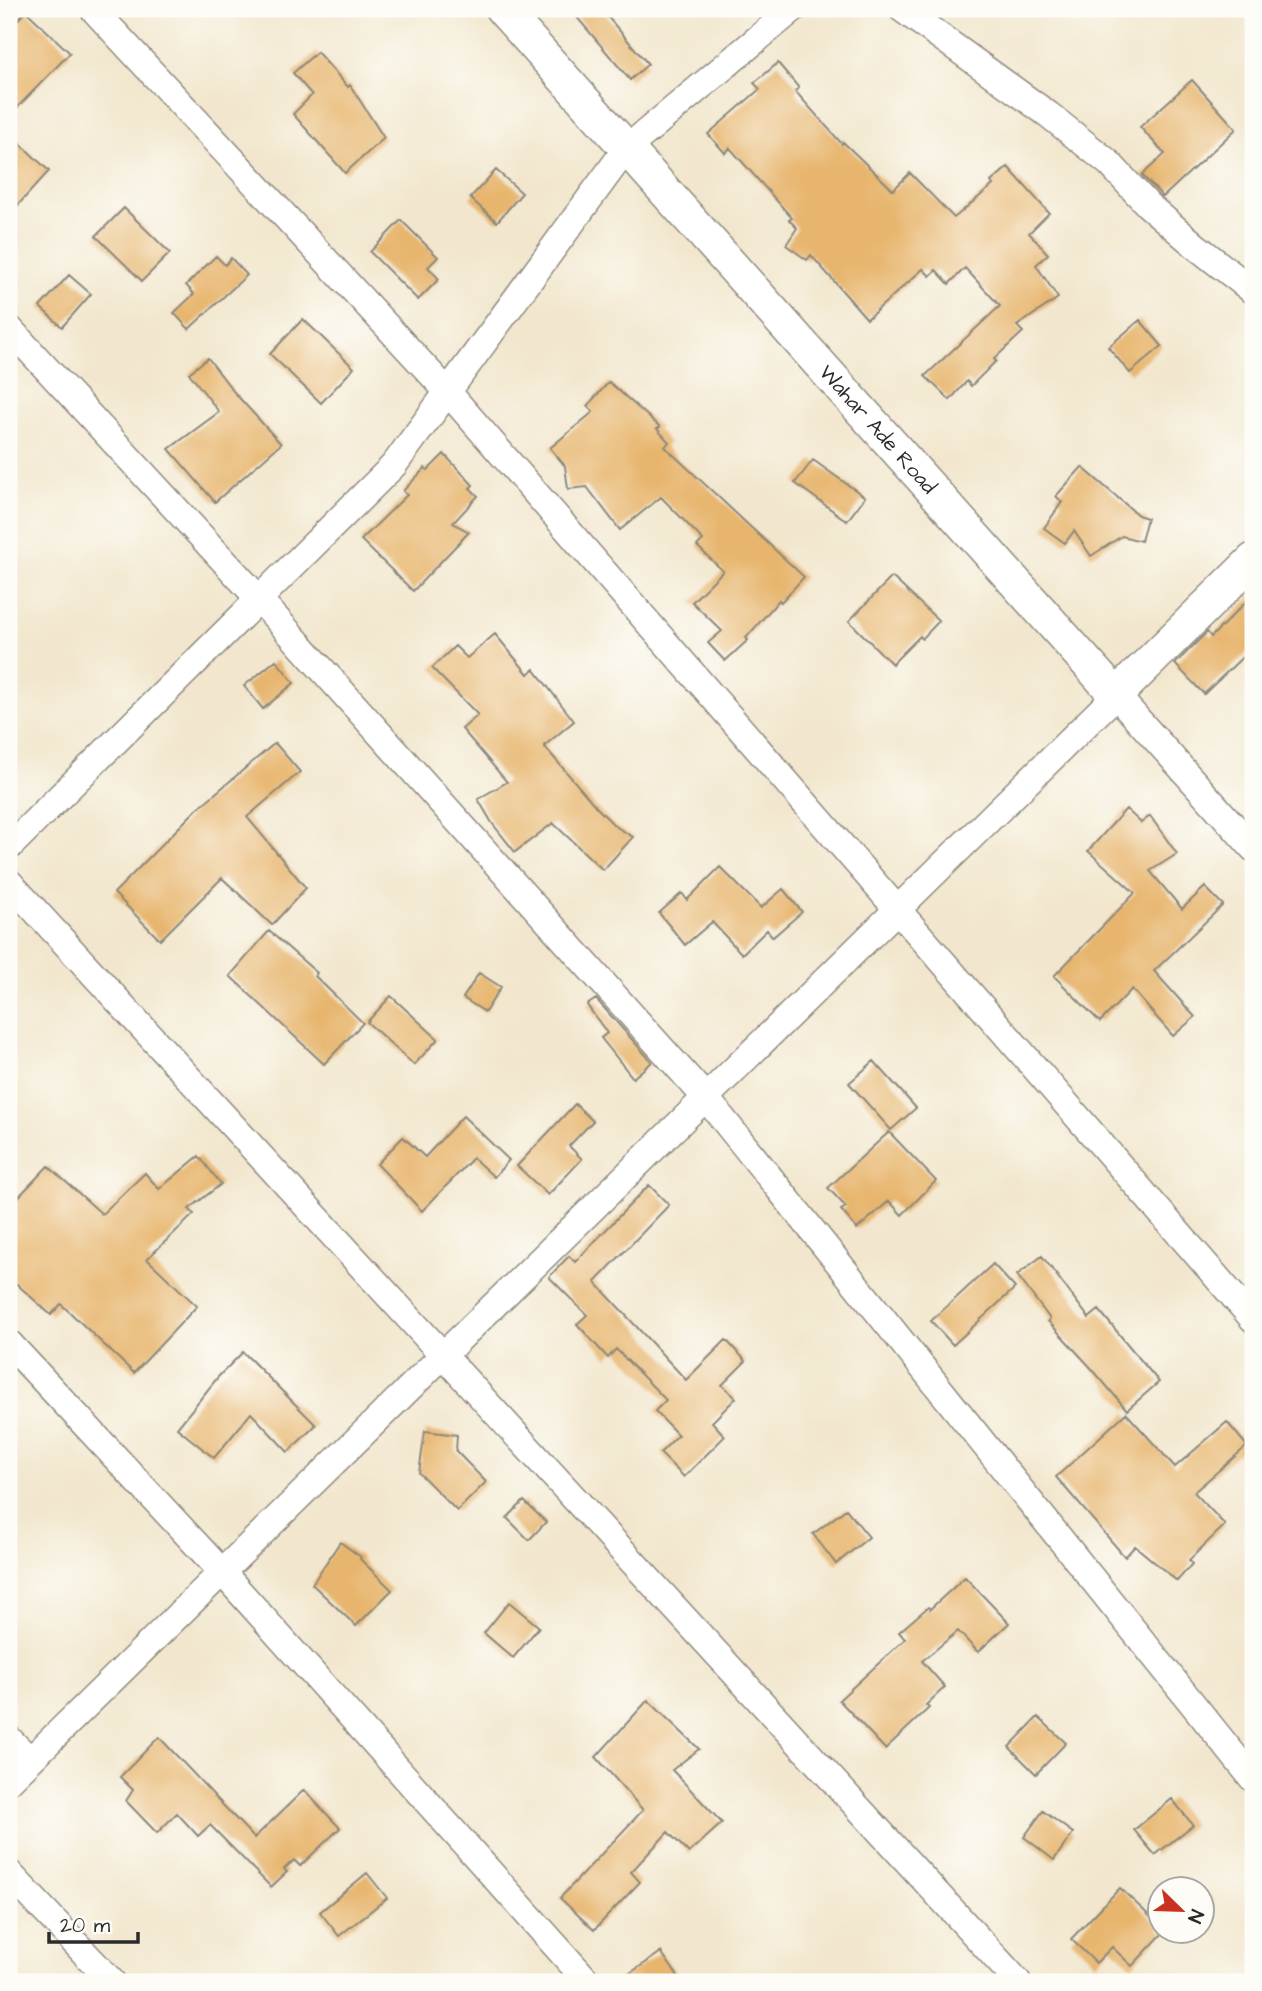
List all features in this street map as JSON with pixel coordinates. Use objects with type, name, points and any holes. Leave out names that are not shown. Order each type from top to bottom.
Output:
[{"type":"street","points":[[93,9],[447,390],[1253,1320]]},
{"type":"street","name":"Wahar Ade Road","points":[[502,9],[1253,848]]},
{"type":"street","points":[[9,847],[394,465],[626,149],[793,9]]},
{"type":"street","points":[[902,9],[1049,115],[1109,163],[1148,205],[1253,291]]},
{"type":"street","points":[[9,328],[259,599],[706,1098],[1253,1779]]},
{"type":"street","points":[[9,1781],[1253,560]]},
{"type":"street","points":[[9,882],[1018,1982]]},
{"type":"street","points":[[9,1343],[222,1572],[588,1982]]},
{"type":"street","points":[[9,1739],[30,1760]]},
{"type":"street","points":[[9,1873],[112,1982]]},
{"type":"building","points":[[570,9],[601,9],[648,64],[630,80]]},
{"type":"building","points":[[26,11],[70,53],[9,116],[9,29]]},
{"type":"building","points":[[317,52],[348,87],[350,85],[384,138],[345,173],[293,114],[312,95],[293,73]]},
{"type":"building","points":[[778,63],[799,88],[795,91],[842,144],[843,142],[893,190],[910,173],[954,218],[993,185],[991,182],[1008,167],[1049,213],[1029,233],[1048,254],[1036,265],[1058,298],[1017,326],[1023,332],[994,359],[996,361],[971,386],[967,381],[950,400],[925,376],[1000,306],[965,268],[949,284],[936,270],[930,276],[923,269],[867,319],[811,255],[807,260],[786,245],[797,228],[789,220],[792,218],[730,148],[725,153],[708,134],[760,89],[754,83]]},
{"type":"building","points":[[1192,80],[1236,129],[1163,197],[1142,175],[1165,154],[1140,127]]},
{"type":"building","points":[[9,133],[49,171],[9,215]]},
{"type":"building","points":[[496,170],[522,193],[497,222],[470,198]]},
{"type":"building","points":[[124,208],[170,253],[142,281],[96,236]]},
{"type":"building","points":[[401,220],[438,257],[428,267],[439,279],[418,300],[370,252]]},
{"type":"building","points":[[216,256],[225,265],[231,258],[247,275],[189,329],[174,313],[194,294],[186,285]]},
{"type":"building","points":[[69,275],[91,294],[62,327],[40,307]]},
{"type":"building","points":[[303,319],[354,368],[321,403],[270,354]]},
{"type":"building","points":[[1140,320],[1162,346],[1130,373],[1108,347]]},
{"type":"building","points":[[208,358],[234,392],[281,444],[215,502],[169,449],[219,412],[189,373]]},
{"type":"building","points":[[609,382],[660,427],[657,429],[669,442],[665,447],[804,577],[781,602],[779,600],[746,638],[748,640],[725,661],[708,643],[722,631],[692,602],[723,571],[697,546],[703,540],[661,497],[620,530],[587,487],[568,489],[565,466],[550,448],[593,412],[587,406]]},
{"type":"building","points":[[444,454],[473,485],[470,488],[478,496],[453,523],[469,532],[413,591],[361,540],[407,495],[403,491],[425,468],[428,470]]},
{"type":"building","points":[[813,460],[865,497],[847,521],[795,483]]},
{"type":"building","points":[[1082,467],[1138,515],[1147,518],[1141,541],[1122,536],[1091,556],[1074,531],[1065,543],[1044,528],[1062,502],[1056,496]]},
{"type":"building","points":[[892,577],[939,621],[892,664],[849,621]]},
{"type":"building","points":[[1253,595],[1253,647],[1204,694],[1175,664],[1207,632],[1211,637]]},
{"type":"building","points":[[495,634],[528,674],[534,669],[574,721],[544,746],[598,809],[615,826],[633,837],[603,870],[553,823],[515,852],[492,823],[478,799],[507,782],[462,729],[478,715],[432,668],[455,646],[467,658]]},
{"type":"building","points":[[276,660],[294,683],[263,709],[244,686]]},
{"type":"building","points":[[275,743],[300,772],[247,817],[306,888],[272,925],[222,878],[160,940],[114,893],[197,809]]},
{"type":"building","points":[[1126,809],[1141,823],[1150,816],[1177,854],[1150,871],[1182,909],[1205,887],[1223,905],[1154,971],[1195,1017],[1173,1036],[1132,989],[1100,1022],[1054,976],[1135,893],[1088,851]]},
{"type":"building","points":[[720,867],[761,908],[783,889],[802,912],[773,937],[767,930],[742,954],[712,922],[685,945],[659,913],[682,893],[687,900]]},
{"type":"building","points":[[269,931],[317,973],[315,976],[363,1023],[324,1064],[230,976]]},
{"type":"building","points":[[479,973],[501,987],[485,1012],[463,998]]},
{"type":"building","points":[[391,996],[438,1039],[414,1065],[367,1022]]},
{"type":"building","points":[[596,999],[652,1062],[633,1078],[601,1038],[607,1033],[587,1005]]},
{"type":"building","points":[[874,1061],[916,1108],[891,1130],[849,1083]]},
{"type":"building","points":[[575,1104],[593,1121],[569,1146],[582,1159],[548,1195],[517,1166]]},
{"type":"building","points":[[463,1116],[509,1160],[494,1177],[473,1158],[422,1211],[377,1164],[403,1137],[425,1157]]},
{"type":"building","points":[[889,1132],[936,1181],[902,1215],[889,1201],[857,1229],[841,1210],[846,1207],[828,1188]]},
{"type":"building","points":[[199,1156],[221,1184],[189,1209],[194,1214],[147,1259],[197,1306],[134,1373],[61,1304],[51,1315],[9,1277],[9,1207],[48,1166],[102,1214],[145,1173],[159,1189]]},
{"type":"building","points":[[649,1185],[669,1205],[595,1282],[686,1380],[726,1340],[746,1361],[722,1385],[736,1398],[712,1422],[725,1436],[684,1477],[660,1453],[678,1435],[655,1411],[666,1400],[616,1349],[608,1358],[577,1324],[587,1315],[549,1277],[569,1256],[575,1262]]},
{"type":"building","points":[[1042,1256],[1089,1318],[1099,1310],[1159,1382],[1127,1410],[1048,1321],[1050,1319],[1017,1275]]},
{"type":"building","points":[[993,1264],[1015,1288],[953,1345],[931,1321]]},
{"type":"building","points":[[243,1352],[316,1425],[288,1452],[251,1413],[214,1458],[177,1428],[218,1377]]},
{"type":"building","points":[[1126,1413],[1175,1467],[1227,1422],[1247,1446],[1194,1492],[1225,1525],[1189,1560],[1192,1564],[1177,1581],[1135,1546],[1125,1557],[1056,1477]]},
{"type":"building","points":[[425,1431],[457,1435],[456,1451],[486,1482],[457,1511],[419,1473]]},
{"type":"building","points":[[524,1501],[546,1522],[529,1540],[507,1518]]},
{"type":"building","points":[[846,1509],[869,1537],[836,1564],[813,1534]]},
{"type":"building","points":[[340,1542],[361,1557],[392,1590],[356,1626],[312,1584]]},
{"type":"building","points":[[965,1577],[1009,1623],[978,1652],[958,1631],[922,1661],[945,1687],[926,1705],[929,1708],[885,1749],[839,1700],[905,1639],[899,1632],[928,1607],[930,1609]]},
{"type":"building","points":[[509,1602],[539,1627],[513,1658],[484,1633]]},
{"type":"building","points":[[648,1700],[699,1749],[672,1770],[722,1823],[689,1853],[668,1832],[631,1872],[640,1882],[594,1930],[560,1898],[643,1810],[596,1757]]},
{"type":"building","points":[[1038,1717],[1066,1743],[1036,1774],[1009,1747]]},
{"type":"building","points":[[159,1737],[254,1838],[304,1790],[340,1828],[300,1866],[294,1860],[284,1869],[287,1872],[271,1887],[210,1825],[198,1836],[177,1813],[157,1833],[126,1801],[133,1790],[120,1777]]},
{"type":"building","points":[[1172,1799],[1193,1825],[1155,1855],[1134,1830]]},
{"type":"building","points":[[1043,1811],[1073,1833],[1054,1860],[1024,1837]]},
{"type":"building","points":[[367,1873],[387,1898],[339,1936],[320,1912]]},
{"type":"building","points":[[1120,1888],[1146,1913],[1146,1946],[1151,1946],[1132,1966],[1112,1947],[1096,1963],[1071,1939]]},
{"type":"building","points":[[661,1952],[682,1982],[616,1982],[647,1962]]}]
